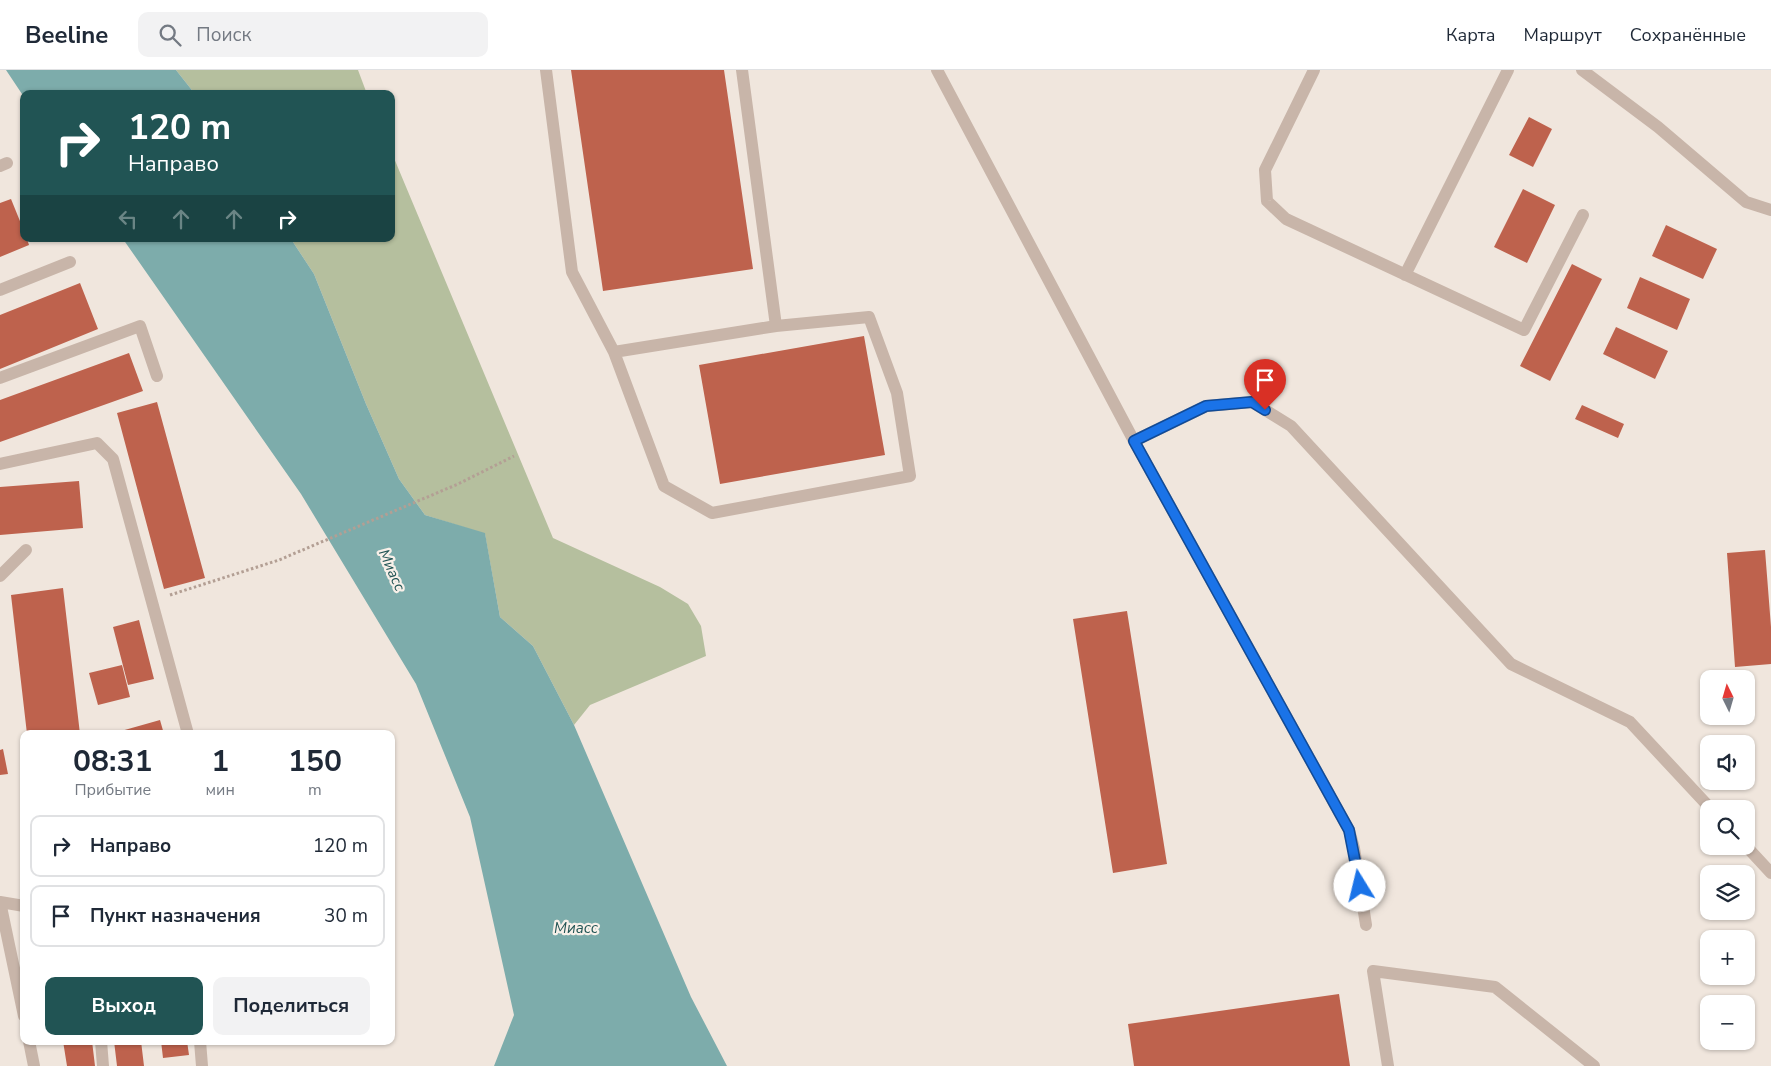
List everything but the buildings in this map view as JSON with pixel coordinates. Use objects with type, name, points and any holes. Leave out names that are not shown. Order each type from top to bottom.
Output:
[{"type":"lane","points":[[546,70],[572,272],[614,352],[664,486],[712,513],[910,476],[897,393],[869,317],[776,326],[614,352]]},
{"type":"lane","points":[[742,70],[776,326]]},
{"type":"lane","points":[[937,70],[1134,441],[1349,830],[1354,848],[1366,925]]},
{"type":"lane","points":[[1314,70],[1265,170],[1267,200],[1286,219],[1524,330],[1583,215]]},
{"type":"lane","points":[[1405,275],[1508,70]]},
{"type":"lane","points":[[1582,70],[1658,127],[1746,202],[1771,210]]},
{"type":"lane","points":[[0,290],[70,262]]},
{"type":"lane","points":[[0,378],[140,326],[157,376]]},
{"type":"lane","points":[[1134,441],[1206,406],[1252,402],[1291,426],[1511,664],[1630,722],[1703,800]]},
{"type":"lane","points":[[0,464],[97,443],[113,459],[187,730]]},
{"type":"lane","points":[[0,576],[26,550]]},
{"type":"lane","points":[[1755,855],[1771,872]]},
{"type":"lane","points":[[20,905],[0,902],[20,997]]},
{"type":"lane","points":[[1388,1066],[1373,971],[1495,988],[1594,1066]]},
{"type":"lane","points":[[30,1045],[34,1066]]},
{"type":"lane","points":[[100,1045],[103,1066]]},
{"type":"lane","points":[[200,1045],[202,1066]]},
{"type":"path","points":[[152,601],[279,560],[458,484],[514,456]]},
{"type":"green space","points":[[176,70],[358,70],[366,90],[192,90]]},
{"type":"green space","points":[[395,161],[553,538],[660,587],[688,604],[701,626],[706,656],[590,705],[574,725],[533,646],[500,617],[485,534],[425,515],[399,479],[366,404],[314,274],[293,242],[395,242]]},
{"type":"water","points":[[6,70],[176,70],[192,90],[20,90]]},
{"type":"water","name":"Миасс","points":[[125,242],[293,242],[314,274],[366,404],[399,479],[425,515],[485,533],[500,617],[533,646],[574,725],[691,997],[727,1066],[494,1066],[514,1015],[470,817],[416,684],[301,494]]},
{"type":"route","points":[[1265,410],[1252,402],[1206,406],[1134,441],[1349,830],[1360,886]]}]
